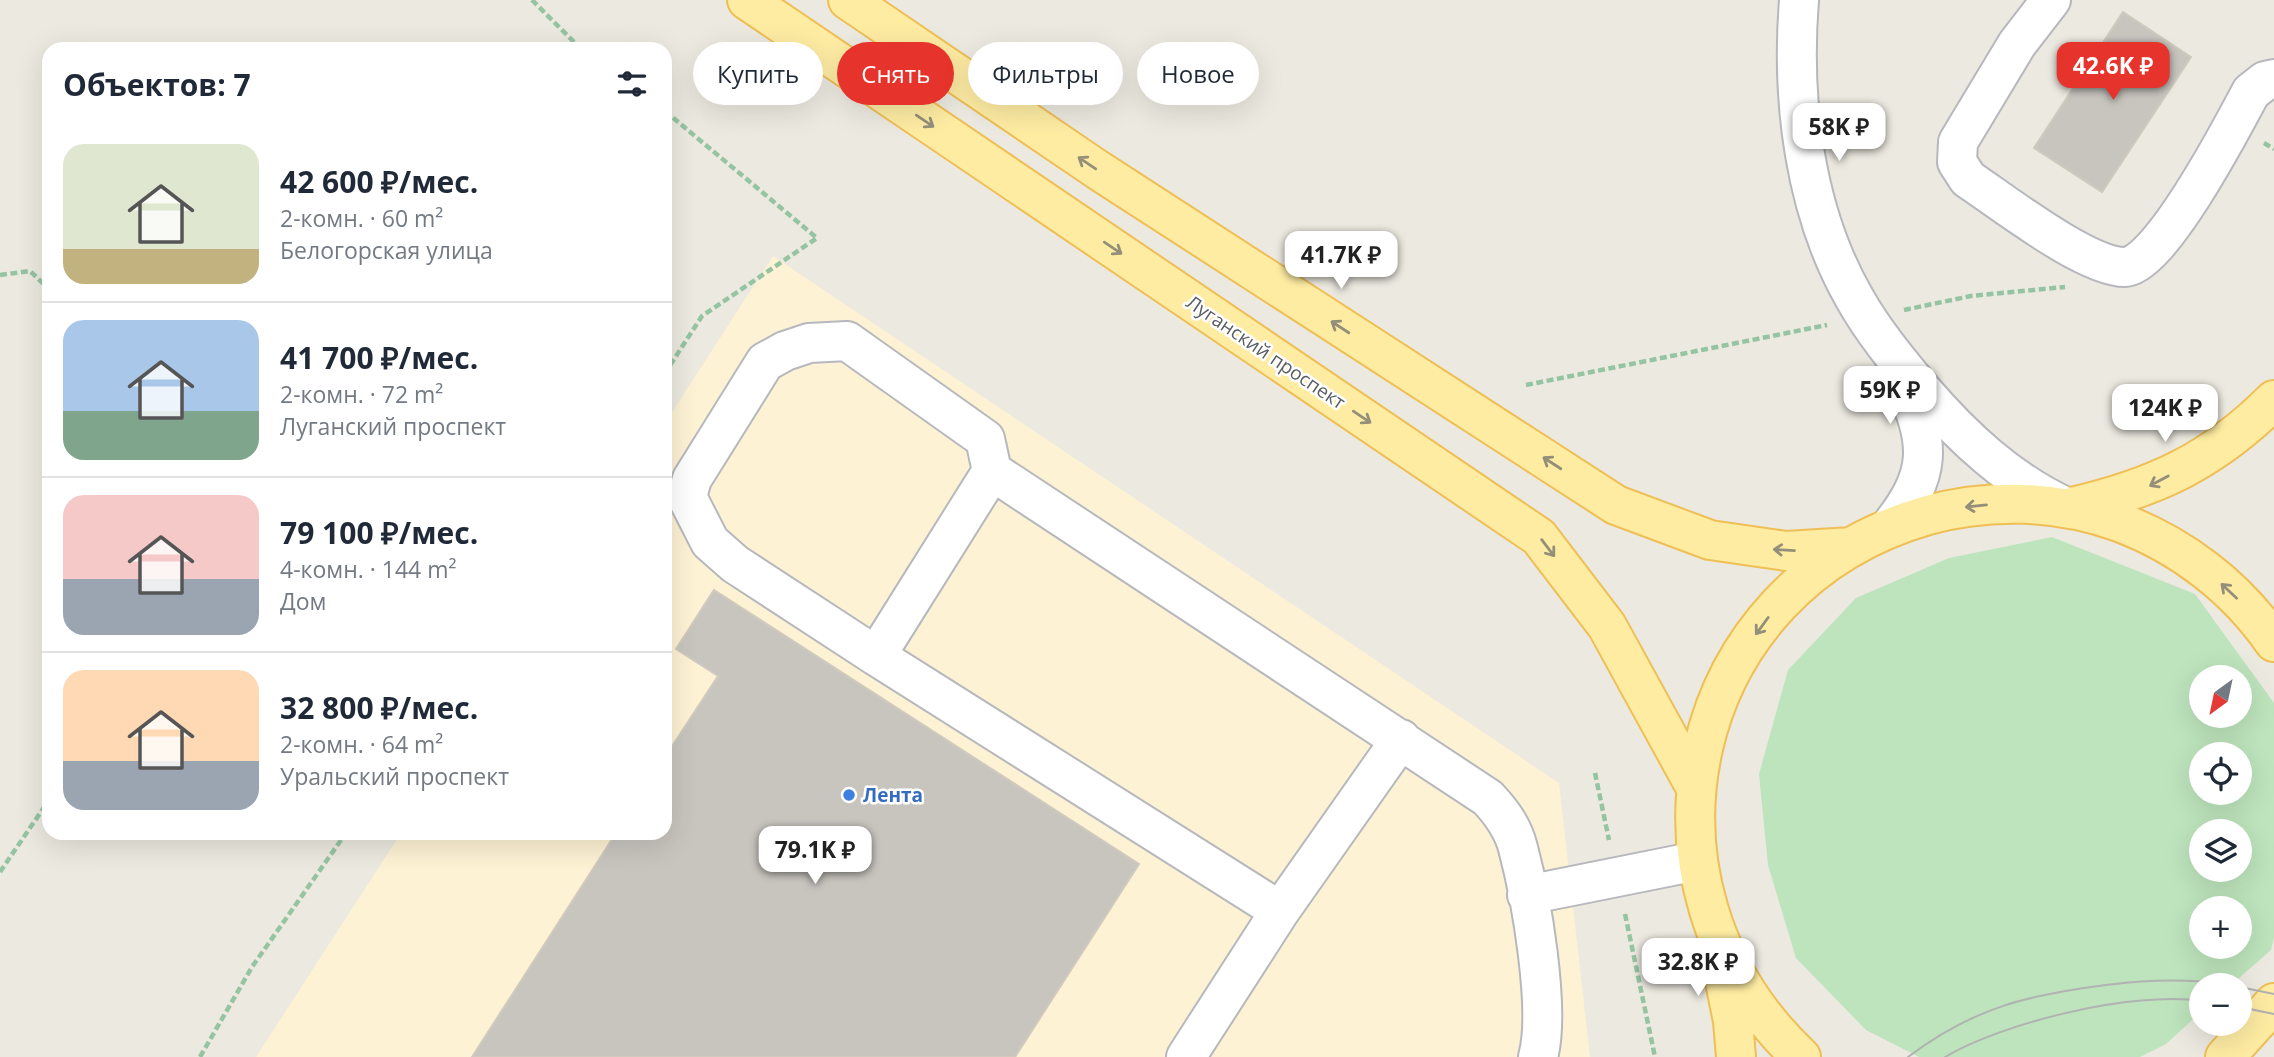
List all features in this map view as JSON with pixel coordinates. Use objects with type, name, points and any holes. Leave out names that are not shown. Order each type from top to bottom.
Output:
[{"type":"main road","name":"Луганский проспект","points":[[747,0],[1539,537],[1607,626],[1696,788]]},
{"type":"main road","points":[[848,0],[1098,170],[1616,505],[1710,540],[1786,551],[1852,547]]},
{"type":"main road","points":[[2068,508],[2150,486],[2224,443],[2274,400]]},
{"type":"main road","points":[[1736,1057],[1734,1021],[1697,861],[1696,788],[1711,720],[1736,663],[1786,597],[1811,575],[1852,547],[1889,528],[1966,507],[2037,504],[2068,508],[2132,527],[2183,554],[2242,602],[2274,642]]},
{"type":"main road","points":[[1714,932],[1751,1001],[1801,1057]]},
{"type":"main road","points":[[2225,1057],[2274,1003]]},
{"type":"street","points":[[1799,0],[1796,81],[1812,182],[1821,218],[1840,270],[1875,330],[1919,417],[1924,440],[1925,462],[1921,478],[1906,507],[1889,528]]},
{"type":"street","points":[[2051,0],[1987,91],[1958,142],[1957,162],[1968,180],[2085,255],[2106,265],[2129,267],[2145,257],[2176,221],[2251,92],[2265,81],[2274,79]]},
{"type":"street","points":[[1875,330],[1965,437],[2032,492],[2068,508]]},
{"type":"street","points":[[1280,912],[876,656],[735,564],[710,542],[687,497],[692,479],[765,362],[785,351],[809,343],[847,341],[985,439],[992,471],[1488,798],[1504,816],[1518,847],[1543,1007],[1538,1057]]},
{"type":"street","points":[[876,656],[992,471]]},
{"type":"street","points":[[1186,1057],[1280,912],[1401,739]]},
{"type":"street","points":[[1527,895],[1697,861]]},
{"type":"path","points":[[532,0],[574,42]]},
{"type":"path","points":[[672,117],[817,238],[702,316],[672,362]]},
{"type":"path","points":[[0,275],[30,271],[42,282]]},
{"type":"path","points":[[0,872],[42,810]]},
{"type":"path","points":[[200,1057],[252,967],[341,840]]},
{"type":"shaded area","points":[[773,256],[1559,783],[1590,1057],[256,1057],[396,840],[672,840],[672,412]]},
{"type":"green space","points":[[2052,537],[2195,594],[2246,665],[2189,665],[2189,728],[2252,728],[2252,673],[2274,703],[2274,937],[2271,950],[2245,973],[2189,973],[2189,1023],[2166,1044],[2140,1057],[1919,1057],[1866,1030],[1796,958],[1768,865],[1759,774],[1788,670],[1856,598],[1949,558]]},
{"type":"building","points":[[2123,12],[2191,57],[2102,192],[2034,148]]},
{"type":"building","name":"Лента","points":[[714,590],[1139,864],[1015,1057],[472,1057],[612,840],[672,840],[672,746],[718,676],[676,649]]},
{"type":"tram line","points":[[1908,1057],[1955,1026],[1978,1015],[2026,999],[2106,985],[2189,981]]},
{"type":"tram line","points":[[2252,989],[2274,994]]},
{"type":"tram line","points":[[1945,1057],[2000,1032],[2070,1012],[2141,1001],[2189,1000]]},
{"type":"tram line","points":[[2252,1009],[2274,1014]]},
{"type":"place","name":"Лента","points":[[849,795]]}]
